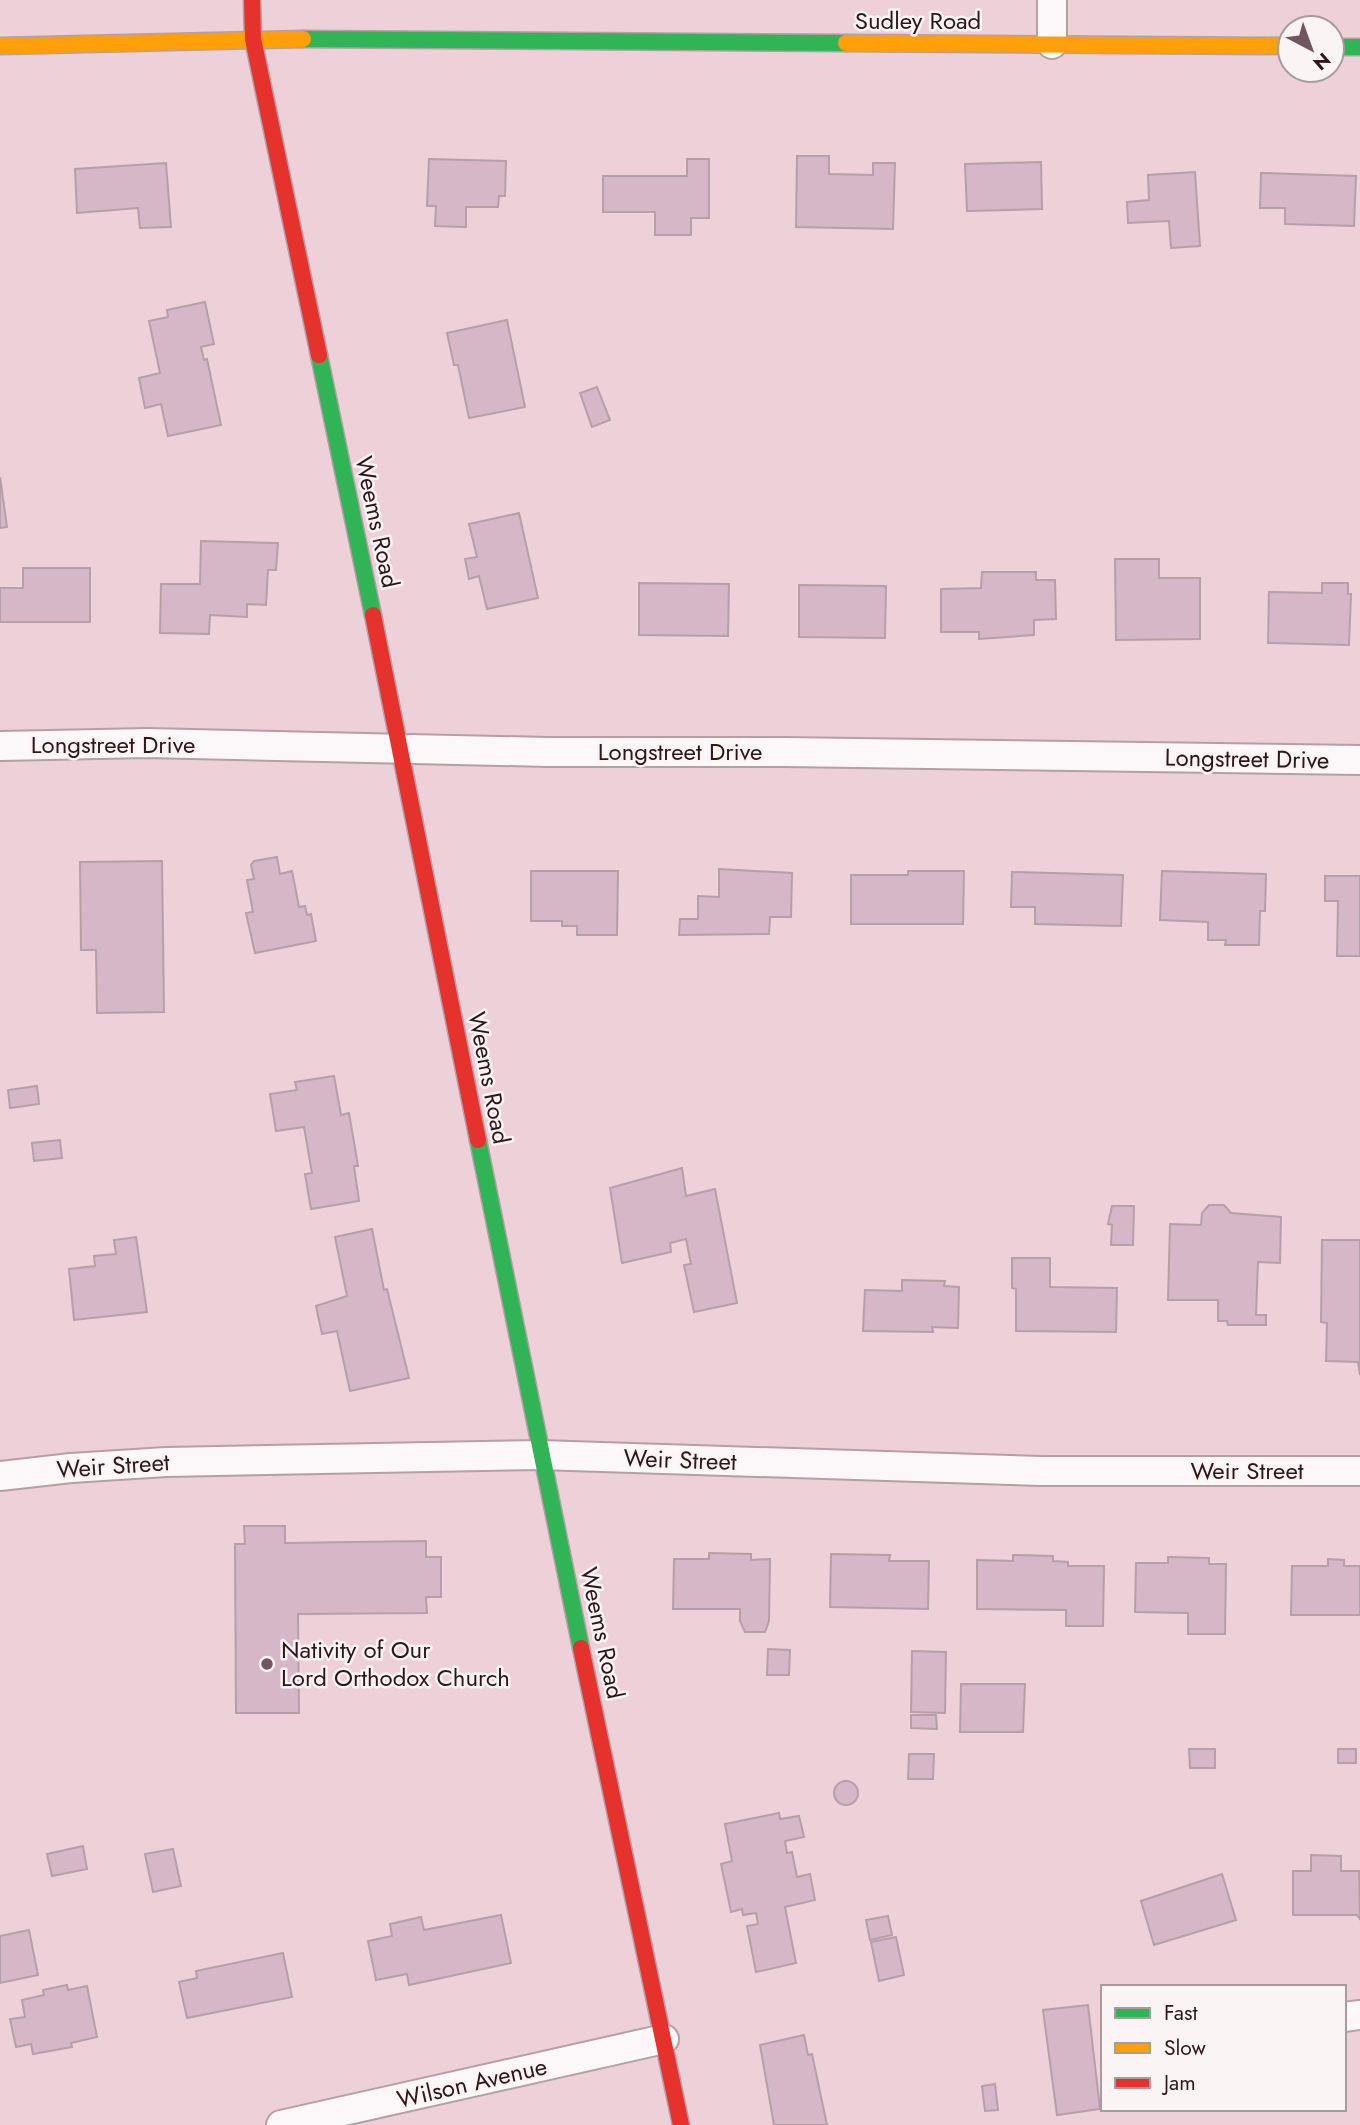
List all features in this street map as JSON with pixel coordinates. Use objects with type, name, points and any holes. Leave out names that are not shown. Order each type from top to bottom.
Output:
[{"type":"street","name":"Weems Road","points":[[252,0],[253,39],[401,750],[540,1455],[681,2125]]},
{"type":"street","points":[[1052,0],[1052,44]]},
{"type":"street","name":"Sudley Road","points":[[0,46],[253,39],[1276,46]]},
{"type":"street","name":"Longstreet Drive","points":[[0,746],[148,743],[401,750],[1360,760]]},
{"type":"street","name":"Weir Street","points":[[0,1476],[166,1462],[540,1455],[1041,1471],[1360,1471]]},
{"type":"street","name":"Wilson Avenue","points":[[281,2125],[664,2039]]},
{"type":"building","points":[[797,156],[829,156],[829,174],[873,175],[873,163],[895,163],[893,229],[796,227]]},
{"type":"building","points":[[429,159],[506,161],[505,196],[499,196],[498,207],[466,207],[466,227],[435,226],[436,206],[427,206]]},
{"type":"building","points":[[687,159],[709,159],[709,218],[691,218],[691,235],[655,235],[655,212],[603,212],[603,176],[687,176]]},
{"type":"building","points":[[1041,162],[1042,209],[967,211],[965,164]]},
{"type":"building","points":[[166,163],[171,227],[140,228],[138,208],[77,213],[75,169]]},
{"type":"building","points":[[1195,172],[1200,246],[1171,248],[1169,221],[1128,223],[1127,202],[1149,200],[1148,175]]},
{"type":"building","points":[[1261,173],[1356,176],[1354,226],[1285,224],[1285,208],[1260,208]]},
{"type":"building","points":[[205,302],[214,344],[201,347],[204,360],[207,359],[221,425],[168,436],[161,404],[145,408],[139,378],[160,373],[149,321],[168,317],[167,310]]},
{"type":"building","points":[[507,320],[525,407],[469,418],[458,365],[454,365],[447,333]]},
{"type":"building","points":[[597,387],[610,420],[592,427],[580,393]]},
{"type":"building","points":[[0,477],[7,527],[0,528]]},
{"type":"building","points":[[519,513],[538,598],[487,609],[479,576],[469,579],[465,559],[477,557],[469,524]]},
{"type":"building","points":[[201,541],[278,543],[276,570],[268,570],[266,605],[247,604],[247,617],[210,615],[209,634],[160,633],[161,584],[200,584]]},
{"type":"building","points":[[1115,559],[1159,559],[1159,578],[1200,578],[1200,639],[1116,640]]},
{"type":"building","points":[[23,568],[90,568],[90,622],[0,622],[0,588],[23,588]]},
{"type":"building","points":[[982,572],[1036,572],[1036,580],[1055,580],[1056,619],[1034,620],[1034,635],[979,639],[979,632],[941,632],[941,589],[981,588]]},
{"type":"building","points":[[639,583],[729,584],[728,636],[639,635]]},
{"type":"building","points":[[1322,583],[1348,583],[1348,594],[1351,594],[1349,645],[1268,643],[1269,592],[1322,593]]},
{"type":"building","points":[[799,585],[886,586],[885,638],[799,637]]},
{"type":"building","points":[[277,857],[280,874],[292,871],[299,907],[305,906],[307,915],[311,914],[316,941],[255,953],[246,913],[253,912],[247,880],[254,879],[251,865],[254,861]]},
{"type":"building","points":[[162,861],[164,1012],[97,1013],[96,950],[81,950],[80,862]]},
{"type":"building","points":[[719,869],[792,873],[791,917],[770,917],[769,934],[679,935],[680,919],[698,919],[698,896],[719,897]]},
{"type":"building","points":[[531,871],[618,871],[617,935],[577,935],[577,926],[562,926],[562,921],[531,921]]},
{"type":"building","points":[[908,871],[964,871],[963,924],[851,924],[851,875],[908,875]]},
{"type":"building","points":[[1162,871],[1266,874],[1265,911],[1260,911],[1259,945],[1225,945],[1226,940],[1208,940],[1208,922],[1160,920]]},
{"type":"building","points":[[1012,872],[1123,875],[1121,926],[1035,924],[1035,907],[1011,907]]},
{"type":"building","points":[[1325,876],[1360,876],[1360,956],[1337,956],[1338,901],[1325,901]]},
{"type":"building","points":[[334,1076],[341,1115],[349,1113],[358,1166],[354,1166],[359,1201],[311,1209],[305,1174],[312,1173],[304,1127],[276,1131],[270,1094],[297,1090],[295,1082]]},
{"type":"building","points":[[37,1086],[39,1104],[10,1108],[8,1090]]},
{"type":"building","points":[[60,1140],[62,1158],[34,1161],[32,1143]]},
{"type":"building","points":[[682,1168],[686,1196],[715,1189],[737,1303],[694,1312],[684,1265],[691,1264],[686,1239],[670,1243],[671,1252],[622,1263],[610,1188]]},
{"type":"building","points":[[1209,1205],[1224,1205],[1231,1213],[1281,1217],[1280,1263],[1258,1262],[1256,1315],[1266,1315],[1266,1325],[1228,1325],[1227,1321],[1218,1321],[1218,1300],[1168,1300],[1170,1224],[1201,1225],[1202,1213]]},
{"type":"building","points":[[1112,1206],[1134,1206],[1133,1245],[1111,1245],[1112,1225],[1108,1224]]},
{"type":"building","points":[[372,1229],[384,1290],[387,1289],[409,1378],[350,1391],[337,1331],[322,1334],[316,1306],[347,1296],[335,1237]]},
{"type":"building","points":[[136,1237],[147,1312],[74,1320],[69,1269],[95,1266],[94,1256],[116,1254],[114,1240]]},
{"type":"building","points":[[1322,1240],[1360,1240],[1360,1375],[1358,1362],[1326,1361],[1327,1323],[1321,1322]]},
{"type":"building","points":[[1012,1258],[1050,1258],[1050,1287],[1117,1288],[1116,1332],[1016,1331],[1016,1289],[1012,1288]]},
{"type":"building","points":[[902,1280],[945,1281],[944,1286],[959,1287],[958,1328],[932,1327],[933,1332],[863,1331],[865,1290],[902,1291]]},
{"type":"building","name":"Nativity of Our Lord Orthodox Church","points":[[244,1526],[285,1526],[285,1543],[426,1541],[426,1557],[441,1557],[441,1597],[426,1597],[427,1613],[298,1614],[299,1713],[236,1713],[235,1544],[245,1544]]},
{"type":"building","points":[[709,1553],[751,1554],[751,1560],[770,1559],[769,1621],[765,1632],[745,1632],[740,1621],[740,1609],[673,1609],[674,1559],[709,1559]]},
{"type":"building","points":[[831,1554],[890,1555],[889,1561],[929,1561],[928,1609],[830,1607]]},
{"type":"building","points":[[1013,1555],[1053,1556],[1053,1561],[1068,1562],[1068,1566],[1104,1566],[1103,1626],[1066,1626],[1066,1610],[977,1609],[977,1560],[1013,1561]]},
{"type":"building","points":[[1168,1557],[1209,1558],[1209,1564],[1226,1564],[1225,1634],[1188,1634],[1188,1613],[1135,1612],[1136,1563],[1168,1563]]},
{"type":"building","points":[[1328,1559],[1344,1560],[1344,1566],[1360,1566],[1360,1615],[1291,1615],[1292,1566],[1328,1566]]},
{"type":"building","points":[[768,1649],[790,1650],[789,1675],[767,1675]]},
{"type":"building","points":[[912,1651],[946,1652],[945,1713],[911,1712]]},
{"type":"building","points":[[961,1684],[1025,1684],[1023,1732],[960,1732]]},
{"type":"building","points":[[911,1715],[936,1715],[937,1729],[911,1728]]},
{"type":"building","points":[[1189,1749],[1215,1749],[1215,1768],[1190,1768]]},
{"type":"building","points":[[1338,1749],[1356,1749],[1356,1763],[1338,1763]]},
{"type":"building","points":[[909,1754],[934,1754],[933,1779],[908,1779]]},
{"type":"building","points":[[846,1781],[855,1784],[858,1793],[855,1802],[846,1805],[837,1802],[834,1793],[837,1784]]},
{"type":"building","points":[[779,1813],[780,1819],[799,1816],[804,1837],[785,1841],[787,1853],[792,1852],[797,1877],[810,1874],[815,1900],[785,1907],[796,1963],[756,1972],[747,1926],[758,1924],[756,1913],[743,1915],[742,1909],[731,1912],[721,1864],[732,1861],[725,1824]]},
{"type":"building","points":[[83,1846],[87,1869],[52,1876],[47,1854]]},
{"type":"building","points":[[173,1849],[181,1886],[153,1892],[145,1854]]},
{"type":"building","points":[[1311,1855],[1341,1856],[1341,1871],[1359,1871],[1360,1919],[1357,1915],[1293,1915],[1293,1871],[1311,1871]]},
{"type":"building","points":[[1222,1874],[1236,1920],[1154,1945],[1141,1901]]},
{"type":"building","points":[[501,1915],[511,1963],[409,1985],[407,1974],[376,1980],[368,1941],[392,1936],[390,1924],[421,1917],[424,1930]]},
{"type":"building","points":[[888,1916],[892,1935],[870,1940],[866,1920]]},
{"type":"building","points":[[29,1930],[38,1975],[0,1983],[0,1936]]},
{"type":"building","points":[[896,1937],[904,1975],[879,1981],[871,1942]]},
{"type":"building","points":[[283,1953],[292,1997],[187,2018],[179,1982],[197,1978],[196,1971]]},
{"type":"building","points":[[67,1985],[68,1990],[87,1986],[97,2037],[71,2043],[72,2047],[33,2054],[31,2044],[16,2047],[10,2019],[25,2017],[22,2000],[44,1995],[43,1990]]},
{"type":"building","points":[[1088,2005],[1100,2109],[1057,2115],[1043,2010]]},
{"type":"building","points":[[804,2035],[808,2055],[812,2054],[827,2125],[774,2125],[760,2045]]},
{"type":"building","points":[[995,2084],[998,2110],[985,2111],[982,2086]]},
{"type":"traffic: fast","points":[[303,39],[846,43]]},
{"type":"traffic: fast","points":[[1346,47],[1360,47]]},
{"type":"traffic: fast","points":[[319,355],[373,615]]},
{"type":"traffic: fast","points":[[478,1140],[581,1648]]},
{"type":"traffic: slow","points":[[0,46],[303,39]]},
{"type":"traffic: slow","points":[[846,43],[1276,46]]},
{"type":"traffic: jam","points":[[252,0],[253,39],[319,355]]},
{"type":"traffic: jam","points":[[373,615],[478,1140]]},
{"type":"traffic: jam","points":[[581,1648],[681,2125]]},
{"type":"place","name":"Nativity of Our Lord Orthodox Church","points":[[267,1664]]}]
